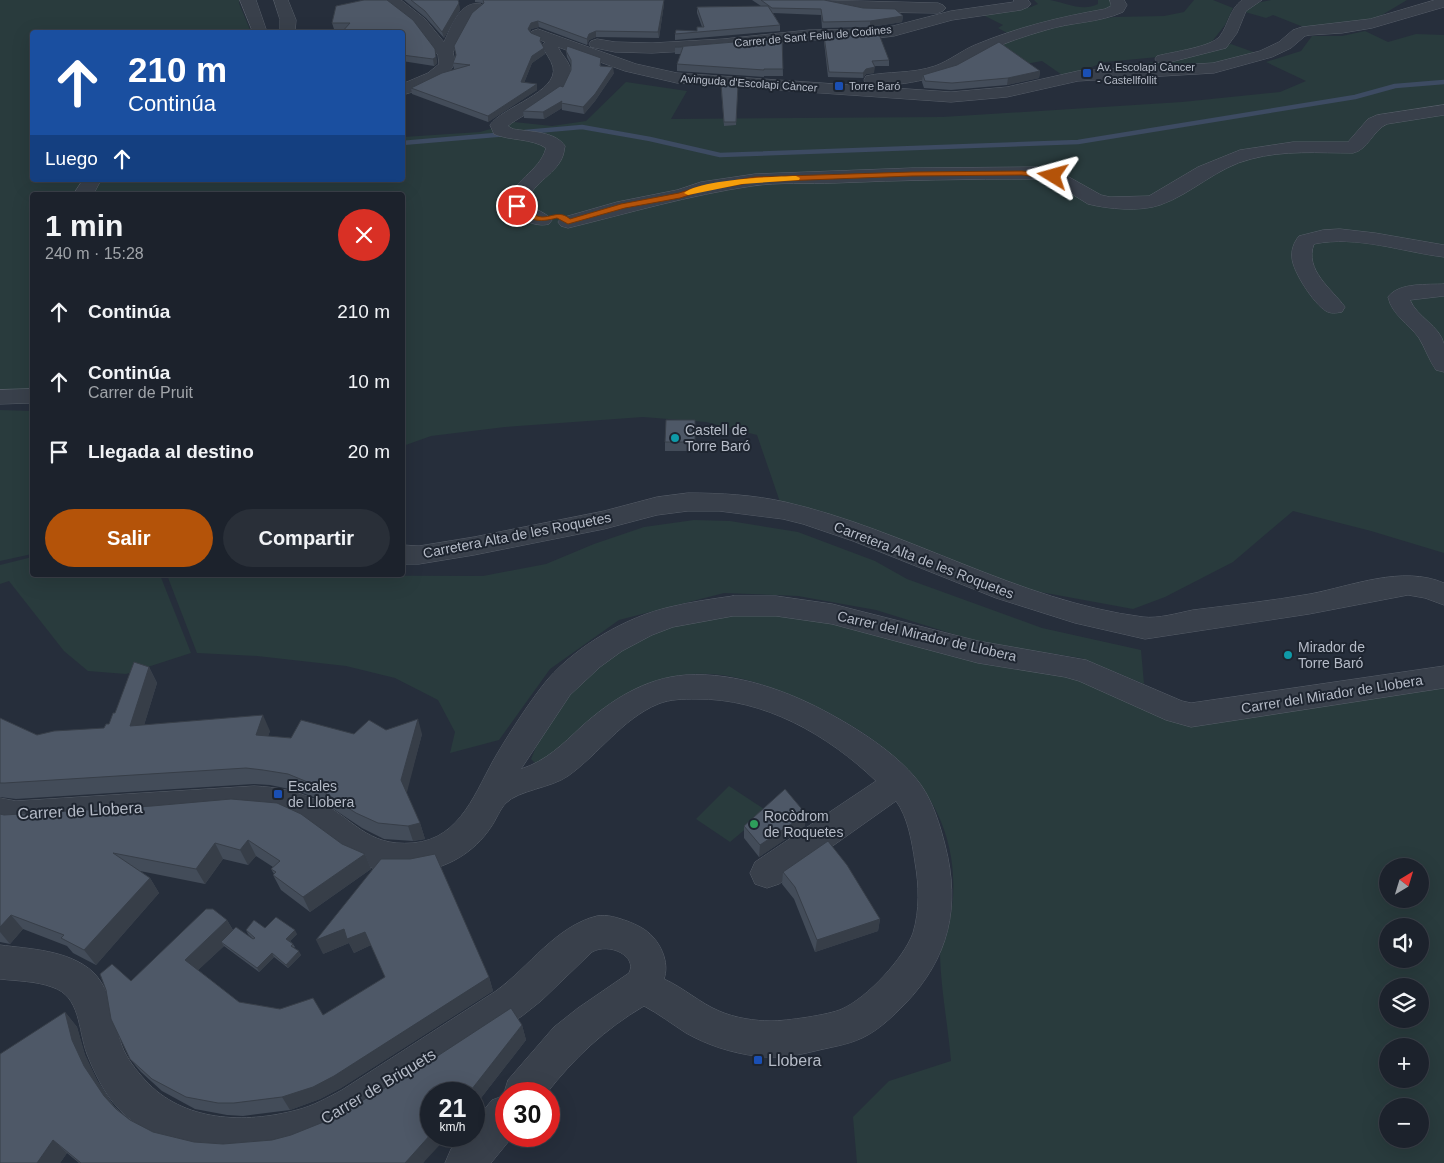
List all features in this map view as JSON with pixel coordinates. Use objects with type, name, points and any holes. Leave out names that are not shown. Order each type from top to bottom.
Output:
[{"type":"street","points":[[248,0],[259,30]]},
{"type":"street","points":[[281,0],[288,20],[288,30]]},
{"type":"street","points":[[392,0],[420,22],[446,55],[448,62],[442,70],[424,81],[405,89]]},
{"type":"street","points":[[826,0],[863,8],[898,9],[987,5],[1011,0]]},
{"type":"street","points":[[840,0],[863,8]]},
{"type":"street","name":"Carrer de Sant Feliu de Codines","points":[[538,34],[556,40],[569,39],[615,47],[652,48],[723,44],[809,34],[870,34],[951,16],[1024,4],[1021,0]]},
{"type":"street","points":[[778,84],[886,79],[937,70],[950,66],[985,46],[1029,30],[1049,24],[1109,13],[1118,9],[1117,0]]},
{"type":"street","points":[[1105,74],[1108,66],[1114,64],[1172,57],[1220,44],[1227,38],[1237,11],[1243,4],[1255,0]]},
{"type":"street","name":"Avinguda d'Escolapi Càncer","points":[[556,40],[651,74],[701,81],[778,84],[903,95],[951,97],[1007,92],[1078,76],[1214,68],[1266,54],[1285,45],[1300,33],[1308,30],[1342,28],[1372,23],[1423,4],[1444,2]]},
{"type":"street","points":[[446,55],[445,52],[450,47],[462,20],[469,10],[476,7]]},
{"type":"street","points":[[556,40],[550,46],[562,69],[555,86],[542,97],[511,115],[499,125],[500,130],[506,133],[543,140],[556,146],[548,164],[518,197],[517,206],[533,217],[542,220],[557,216],[565,218],[568,222],[624,206],[680,195],[701,188],[755,180],[912,174],[1036,173],[1060,179],[1095,200],[1110,203],[1141,202],[1161,198],[1205,170],[1246,154],[1292,147],[1353,148],[1374,123],[1378,121],[1404,115],[1444,110]]},
{"type":"street","points":[[1334,307],[1309,276],[1301,258],[1303,245],[1306,240],[1325,236],[1351,236],[1444,251]]},
{"type":"street","points":[[1444,290],[1412,292],[1399,297],[1399,302],[1427,333],[1444,365]]},
{"type":"street","points":[[0,397],[30,396]]},
{"type":"street","name":"Carretera Alta de les Roquetes","points":[[405,554],[418,555],[474,546],[604,520],[657,506],[688,502],[719,502],[765,507],[810,517],[862,535],[1006,591],[1075,613],[1145,628],[1309,604],[1408,585],[1431,589],[1444,596]]},
{"type":"street","name":"Carrer del Mirador de Llobera","points":[[494,793],[514,752],[559,688],[590,659],[612,643],[642,627],[670,617],[733,606],[776,606],[832,614],[978,652],[1065,666],[1086,671],[1177,712],[1191,715],[1444,677]]},
{"type":"street","points":[[494,793],[543,775],[556,768],[605,724],[647,696],[675,689],[703,686],[735,690],[763,698],[799,712],[835,730],[878,760],[911,796],[927,837],[934,874],[936,907],[929,940],[917,962],[902,983],[872,1012],[848,1026],[791,1038],[759,1039],[726,1032],[700,1020],[653,991],[640,987],[591,1019],[555,1053],[532,1082]]},
{"type":"street","points":[[514,752],[528,772],[543,775]]},
{"type":"street","points":[[767,873],[885,791]]},
{"type":"street","name":"Carrer de Llobera","points":[[0,812],[16,815],[159,807],[224,800],[275,802],[301,808],[315,815],[361,849],[376,856],[396,859],[435,854],[453,846],[481,816],[494,793]]},
{"type":"street","name":"Carrer de Briquets","points":[[0,962],[55,971],[69,976],[80,984],[92,1002],[104,1050],[112,1069],[126,1088],[135,1098],[166,1121],[190,1132],[216,1137],[242,1138],[297,1130],[323,1121],[346,1109],[526,991],[578,943],[598,932],[630,939],[639,946],[646,957],[649,968],[646,978],[640,987]]},
{"type":"street","points":[[466,1163],[495,1127]]},
{"type":"shaded area","points":[[0,0],[240,0],[239,3],[250,30],[30,30],[30,182],[405,182],[405,137],[480,132],[514,122],[552,126],[586,121],[626,82],[687,91],[671,119],[942,117],[1182,102],[1280,92],[1306,81],[1266,62],[1301,51],[1312,36],[1342,36],[1365,31],[1388,42],[1416,34],[1444,35],[1444,553],[1371,531],[1293,511],[1233,562],[1165,597],[1133,609],[1035,591],[780,502],[757,435],[706,422],[643,417],[505,427],[431,436],[405,445],[405,192],[30,192],[30,391],[0,392]]},
{"type":"shaded area","points":[[1034,0],[1050,0],[1086,7],[1098,4],[1098,0],[1111,0],[1113,6],[1107,11],[1009,34],[998,28],[1003,25],[983,15],[1031,7],[1038,4]]},
{"type":"shaded area","points":[[1194,0],[1213,0],[1233,8],[1225,25],[1210,44],[1158,57],[1105,62],[1065,77],[1042,61],[1003,68],[980,59],[1007,42],[1045,29],[1114,17],[1164,16],[1184,12]]},
{"type":"shaded area","points":[[1271,0],[1407,0],[1372,21],[1306,28],[1273,15],[1266,18],[1245,12],[1251,4]]},
{"type":"shaded area","points":[[1231,44],[1256,53],[1209,66],[1115,71],[1112,68],[1189,57]]},
{"type":"shaded area","points":[[0,410],[30,411],[30,554],[0,561]]},
{"type":"shaded area","points":[[694,520],[730,521],[798,532],[875,561],[907,579],[1042,628],[1141,650],[1144,684],[1081,658],[982,643],[876,610],[798,596],[724,593],[619,620],[550,669],[499,740],[450,753],[455,732],[438,700],[395,678],[346,666],[257,656],[197,653],[168,577],[483,576],[546,564],[594,544],[644,527]]},
{"type":"shaded area","points":[[30,558],[30,577],[161,577],[191,653],[126,674],[88,671],[64,651],[9,581],[0,584],[0,565]]},
{"type":"shaded area","points":[[715,615],[798,615],[1067,673],[1171,720],[1444,681],[1444,1163],[857,1163],[853,1117],[889,1081],[951,1061],[940,956],[951,916],[953,897],[952,861],[944,829],[931,801],[912,775],[890,753],[864,733],[835,716],[770,687],[735,677],[717,675],[681,675],[651,683],[616,706],[557,757],[536,764],[531,759],[543,730],[573,685],[649,631]]},
{"type":"shaded area","points":[[729,786],[767,811],[730,842],[696,819]]},
{"type":"building","points":[[364,0],[387,0],[413,20],[435,49],[436,57],[433,59],[405,55],[405,30],[344,30],[350,23],[332,23],[336,6]]},
{"type":"building","points":[[411,0],[458,0],[459,3],[442,32],[425,11]]},
{"type":"building","points":[[483,0],[664,0],[658,32],[596,31],[589,34],[587,39],[538,21],[531,23],[528,29],[531,33],[541,37],[540,41],[544,48],[532,56],[521,82],[537,84],[488,116],[411,88],[442,73],[470,65],[453,63],[456,55],[454,46],[472,13],[484,3]]},
{"type":"building","points":[[761,0],[824,0],[863,8],[895,9],[903,16],[870,21],[823,22],[821,9],[772,8]]},
{"type":"building","points":[[768,6],[780,25],[675,34],[676,30],[697,31],[697,27],[704,27],[697,7]]},
{"type":"building","points":[[879,34],[889,60],[872,61],[875,67],[866,69],[863,73],[829,72],[824,36]]},
{"type":"building","points":[[782,38],[783,69],[764,70],[677,64],[683,47],[675,47]]},
{"type":"building","points":[[999,42],[1040,71],[1008,78],[952,83],[925,81],[923,75],[957,65]]},
{"type":"building","points":[[567,46],[601,58],[600,66],[613,67],[595,94],[583,107],[561,103],[562,101],[543,112],[523,111],[560,86],[563,87],[571,70],[571,60],[566,51]]},
{"type":"building","points":[[721,84],[738,85],[736,122],[724,122]]},
{"type":"building","points":[[666,420],[695,420],[695,442],[665,442]]},
{"type":"building","points":[[134,662],[149,667],[130,726],[263,715],[256,735],[291,738],[301,720],[354,734],[369,720],[386,730],[418,719],[401,780],[420,823],[408,826],[378,823],[356,813],[310,783],[288,774],[246,768],[0,783],[0,718],[37,735],[54,731],[104,728],[106,724],[109,724],[113,713],[115,713]]},
{"type":"building","points":[[785,789],[806,814],[760,845],[744,826]]},
{"type":"building","points":[[231,799],[277,803],[301,814],[342,844],[365,854],[303,897],[273,875],[276,872],[271,869],[280,861],[248,840],[240,850],[215,843],[196,869],[113,853],[150,878],[84,950],[61,938],[64,935],[11,915],[0,927],[0,814],[152,806]]},
{"type":"building","points":[[828,841],[847,865],[880,919],[817,940],[795,887],[783,872]]},
{"type":"building","points":[[435,854],[489,977],[334,1076],[313,1087],[282,1097],[218,1103],[186,1097],[152,1079],[130,1059],[111,1019],[106,990],[100,974],[112,964],[131,981],[206,909],[213,909],[227,920],[185,960],[239,1002],[280,1009],[313,998],[323,1015],[385,977],[365,932],[347,939],[344,929],[316,940],[381,859],[410,859]]},
{"type":"building","points":[[276,917],[295,930],[286,939],[293,944],[291,946],[299,951],[286,965],[272,953],[257,968],[221,942],[236,927],[253,939],[255,938],[246,930],[254,920],[265,928]]},
{"type":"building","points":[[511,1008],[522,1025],[477,1082],[420,1082],[420,1146],[405,1163],[81,1163],[53,1140],[37,1163],[0,1163],[0,1054],[65,1012],[72,1040],[84,1066],[104,1096],[116,1109],[130,1120],[153,1132],[194,1142],[223,1144],[272,1140],[291,1135],[326,1121],[413,1072]]},
{"type":"waterway","points":[[525,132],[582,127],[650,139],[720,155],[1078,142],[1355,97],[1395,86],[1444,82]]},
{"type":"waterway","points":[[405,143],[507,134]]},
{"type":"slow traffic","points":[[688,193],[701,188],[742,181],[796,178]]},
{"type":"place","name":"Av. Escolapi Càncer - Castellfollit","points":[[1087,73]]},
{"type":"place","name":"Torre Baró","points":[[839,86]]},
{"type":"place","name":"Castell de Torre Baró","points":[[675,438]]},
{"type":"place","name":"Mirador de Torre Baró","points":[[1288,655]]},
{"type":"place","name":"Escales de Llobera","points":[[278,794]]},
{"type":"place","name":"Rocòdrom de Roquetes","points":[[754,824]]},
{"type":"place","name":"Llobera","points":[[758,1060]]},
{"type":"route","points":[[517,206],[533,217],[542,220],[549,216],[557,216],[565,218],[568,222],[624,206],[680,195],[701,188],[755,180],[912,174],[1036,173],[1053,176]]}]
